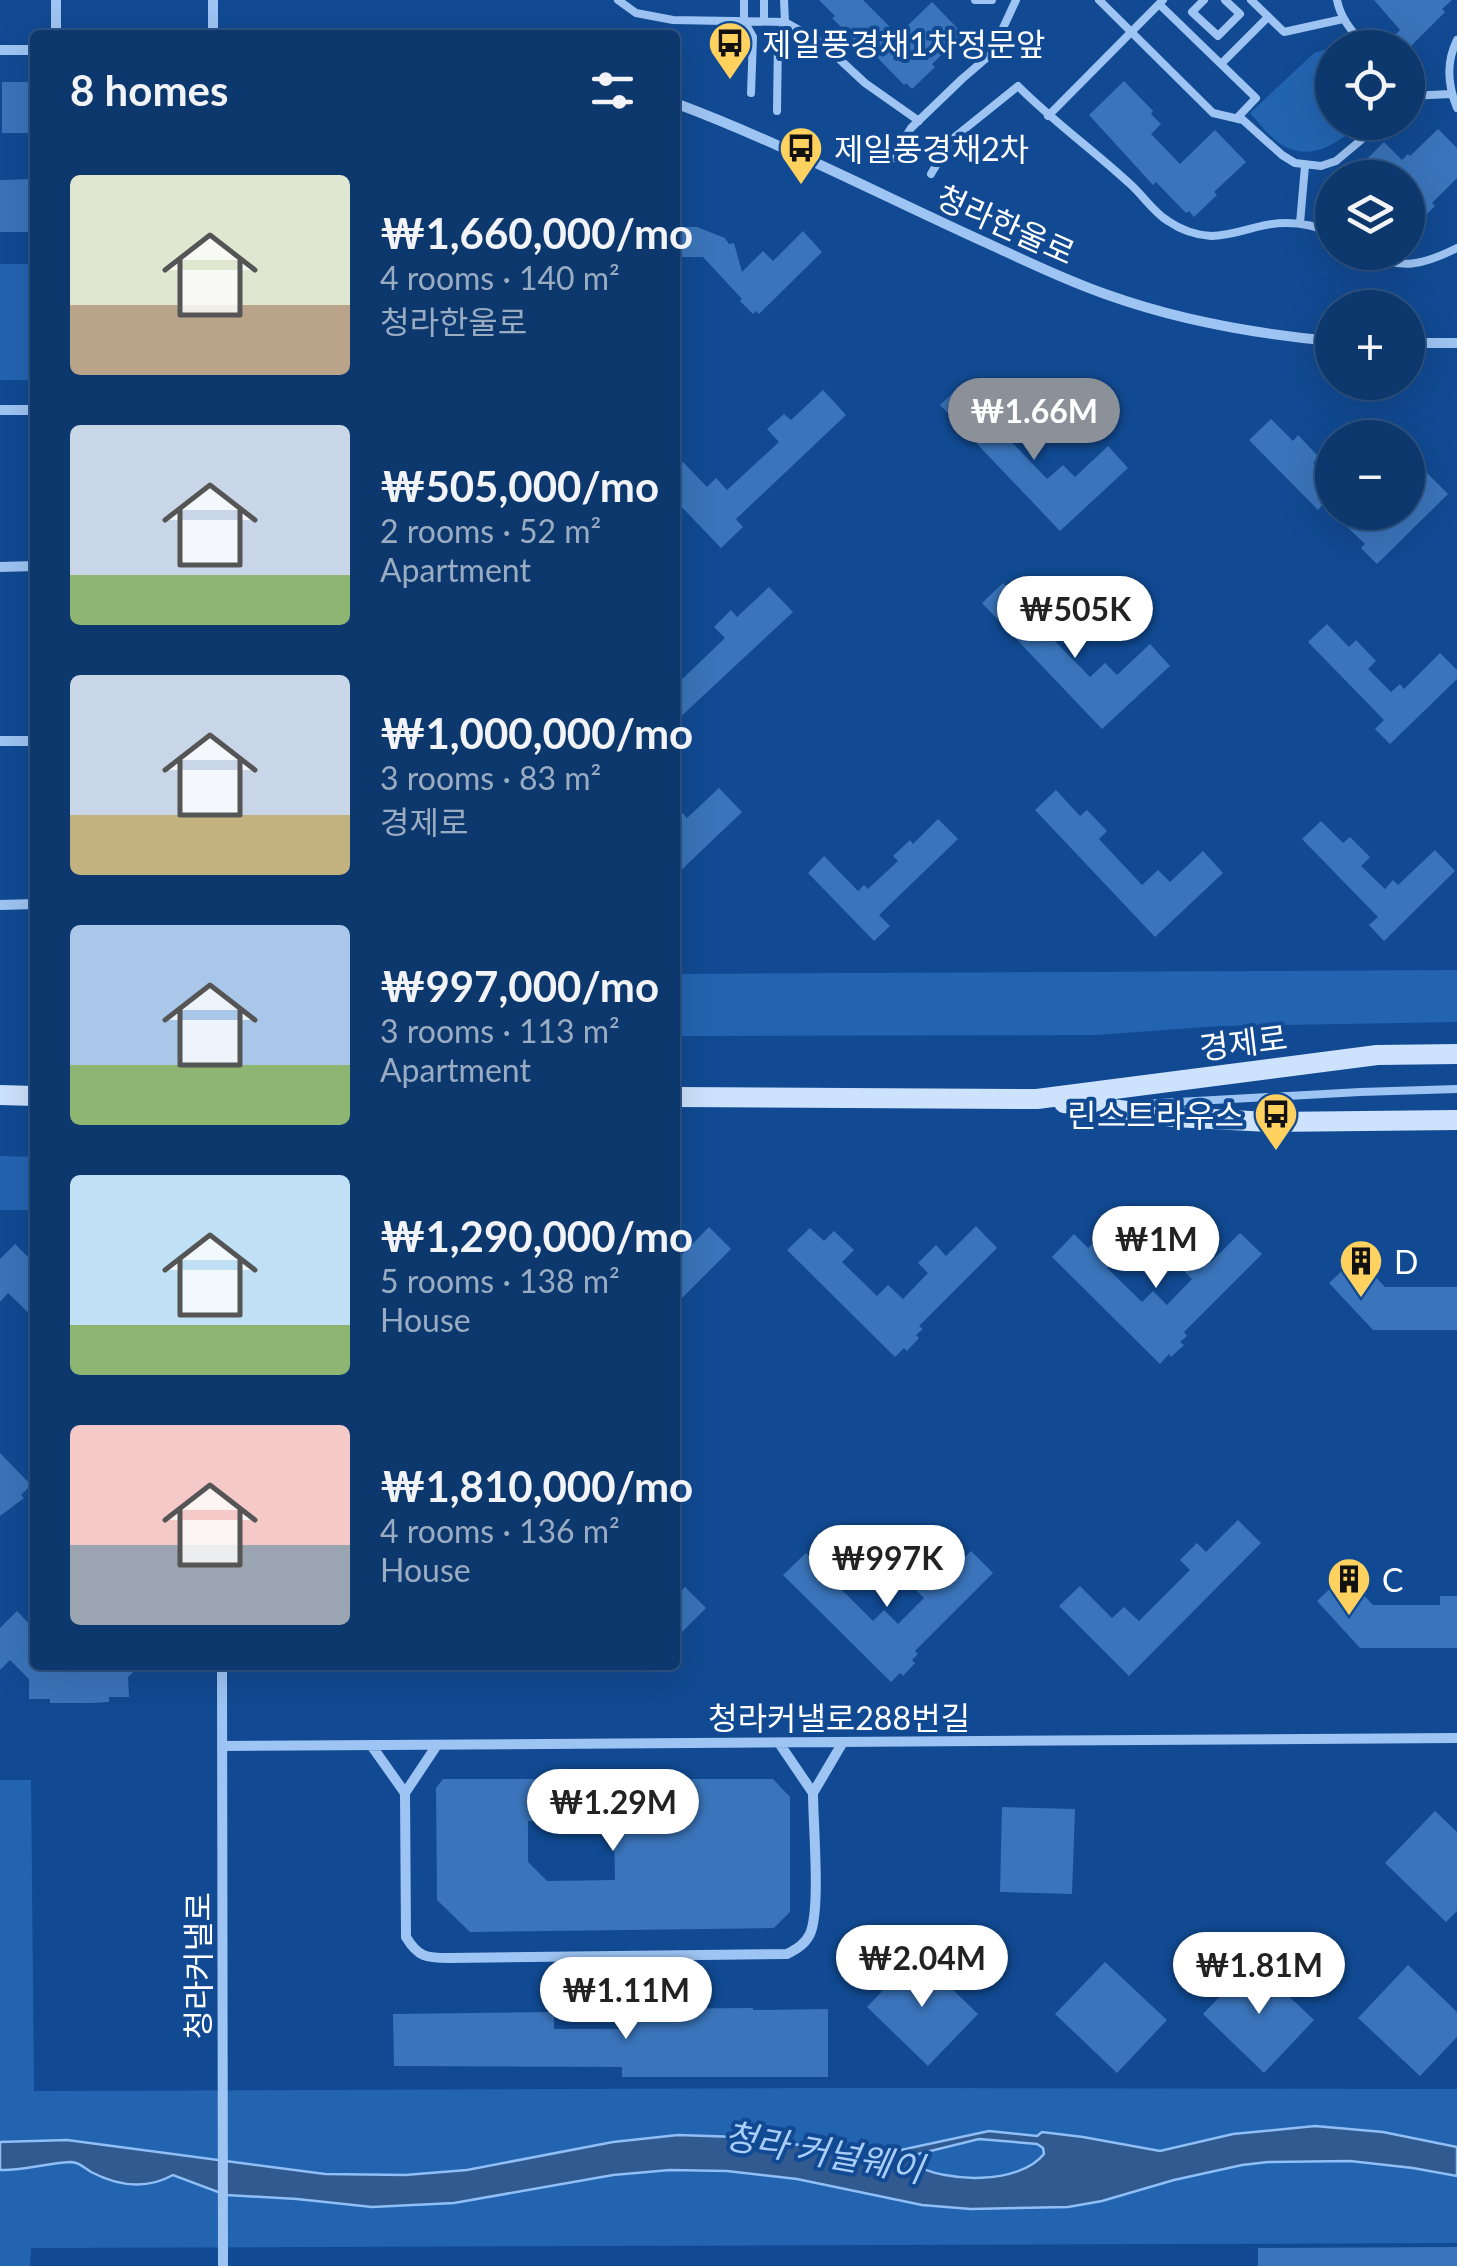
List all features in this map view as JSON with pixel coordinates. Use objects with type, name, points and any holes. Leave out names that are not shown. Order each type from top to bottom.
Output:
[{"type":"main road","name":"경제로","points":[[680,1097],[1037,1098],[1377,1055],[1457,1054]]},
{"type":"main road","points":[[0,1096],[30,1096]]},
{"type":"main road","name":"경제로","points":[[1037,1098],[1174,1117],[1270,1122],[1457,1120]]},
{"type":"street","points":[[56,0],[56,30]]},
{"type":"street","points":[[212,0],[212,30]]},
{"type":"street","points":[[0,50],[30,50]]},
{"type":"street","name":"청라한울로","points":[[680,105],[1111,296],[1207,323],[1315,340]]},
{"type":"street","points":[[1425,343],[1457,343]]},
{"type":"street","points":[[0,410],[30,410]]},
{"type":"street","points":[[0,566],[30,566]]},
{"type":"street","points":[[0,742],[30,741]]},
{"type":"street","points":[[0,904],[30,904]]},
{"type":"street","name":"청라커낼로","points":[[222,1670],[223,2266]]},
{"type":"street","name":"청라커낼로288번길","points":[[222,1746],[1457,1738]]},
{"type":"street","points":[[436,1745],[405,1793],[406,1937],[420,1954],[448,1958],[787,1954],[805,1942],[814,1921],[813,1792],[843,1742]]},
{"type":"street","points":[[778,1743],[813,1792]]},
{"type":"street","points":[[371,1745],[405,1793]]},
{"type":"lane","points":[[618,0],[636,13],[653,18],[785,22],[822,42],[865,84],[919,121]]},
{"type":"lane","points":[[744,0],[744,21],[753,37],[751,92]]},
{"type":"lane","points":[[764,0],[764,21]]},
{"type":"lane","points":[[777,111],[778,37],[785,22],[784,0]]},
{"type":"lane","points":[[975,0],[992,0]]},
{"type":"lane","points":[[892,159],[912,128],[991,54],[1016,0]]},
{"type":"lane","points":[[1100,0],[1213,113],[1237,118],[1254,128],[1295,163],[1321,166],[1362,140]]},
{"type":"lane","points":[[1202,1],[1192,12],[1218,36],[1240,14],[1226,0]]},
{"type":"lane","points":[[1251,0],[1284,32],[1343,18]]},
{"type":"lane","points":[[1337,0],[1340,13],[1352,30]]},
{"type":"lane","points":[[1048,116],[1160,2],[1256,98],[1237,118]]},
{"type":"lane","points":[[1220,64],[1268,17]]},
{"type":"lane","points":[[1192,36],[1204,23]]},
{"type":"lane","points":[[1230,24],[1245,40]]},
{"type":"lane","points":[[1457,40],[1450,61],[1451,94],[1457,108]]},
{"type":"lane","points":[[930,174],[950,140],[1018,86],[1126,180],[1162,218],[1176,226],[1222,236],[1273,223],[1315,227]]},
{"type":"lane","points":[[1425,95],[1451,94]]},
{"type":"lane","points":[[1300,223],[1305,166]]},
{"type":"lane","points":[[1425,262],[1457,248]]},
{"type":"lane","points":[[1093,1107],[1457,1089]]},
{"type":"shaded area","points":[[1314,53],[1315,140],[1339,140],[1312,151],[1290,149],[1275,140],[1250,113]]},
{"type":"shaded area","points":[[0,264],[30,264],[30,380],[0,380]]},
{"type":"shaded area","points":[[1457,970],[1457,1022],[1219,1026],[1097,1035],[680,1036],[680,974]]},
{"type":"shaded area","points":[[0,1156],[30,1157],[30,1210],[0,1210]]},
{"type":"shaded area","points":[[0,1780],[31,1780],[34,2091],[1457,2089],[1457,2243],[31,2248],[30,2266],[0,2266]]},
{"type":"water","name":"청라 커널웨이","points":[[1315,2126],[1383,2132],[1457,2147],[1457,2176],[1350,2161],[1268,2162],[1174,2180],[1068,2207],[971,2209],[922,2205],[797,2179],[727,2171],[670,2170],[613,2175],[454,2203],[372,2207],[226,2195],[173,2175],[153,2183],[122,2183],[73,2162],[0,2170],[0,2142],[67,2140],[325,2174],[405,2175],[467,2170],[613,2142],[678,2135],[800,2145],[859,2159],[989,2131],[1037,2136],[1042,2132],[1160,2151],[1233,2134]],"holes":[[[979,2139],[1037,2144],[1044,2154],[1033,2164],[1000,2176],[943,2175],[913,2164],[914,2155]]]},
{"type":"building","points":[[819,0],[863,0],[898,35],[932,2],[963,34],[912,89],[874,54],[871,57]]},
{"type":"building","points":[[1374,0],[1452,0],[1425,32],[1400,30]]},
{"type":"building","points":[[1124,81],[1161,124],[1151,134],[1180,164],[1215,130],[1246,162],[1194,217],[1156,182],[1153,185],[1089,115]]},
{"type":"building","points":[[2,82],[30,82],[30,133],[2,133]]},
{"type":"building","points":[[1438,129],[1457,148],[1457,178],[1432,203],[1435,206],[1425,216],[1425,160],[1402,160]]},
{"type":"building","points":[[1384,142],[1402,160],[1366,160]]},
{"type":"building","points":[[30,179],[30,232],[0,232],[0,180]]},
{"type":"building","points":[[680,227],[697,227],[734,243],[742,272],[763,251],[773,261],[803,231],[822,252],[759,314],[753,314],[740,301],[703,257],[680,257]]},
{"type":"building","points":[[961,385],[986,411],[992,405],[1013,425],[1004,434],[1047,479],[1063,465],[1075,477],[1108,446],[1128,468],[1060,531],[940,405]]},
{"type":"building","points":[[823,390],[846,415],[736,519],[743,527],[721,548],[680,505],[680,465],[683,462],[707,487],[716,478],[727,490],[779,442],[767,429],[784,414],[791,420]]},
{"type":"building","points":[[1271,419],[1293,441],[1298,435],[1315,453],[1315,507],[1249,440]]},
{"type":"building","points":[[1426,472],[1448,494],[1425,517]]},
{"type":"building","points":[[1350,530],[1411,530],[1377,564],[1361,548],[1365,544]]},
{"type":"building","points":[[1003,583],[1028,608],[1034,602],[1054,624],[1046,632],[1090,677],[1105,663],[1117,675],[1150,644],[1170,666],[1102,729],[982,603]]},
{"type":"building","points":[[769,587],[793,612],[680,717],[680,681],[725,638],[714,627],[731,610],[737,617]]},
{"type":"building","points":[[1327,624],[1349,647],[1356,640],[1376,661],[1368,669],[1391,692],[1400,684],[1404,689],[1440,653],[1457,670],[1457,679],[1390,744],[1375,729],[1384,720],[1308,642]]},
{"type":"building","points":[[719,788],[742,812],[680,871],[680,810],[687,818]]},
{"type":"building","points":[[1056,790],[1080,816],[1087,810],[1107,831],[1099,839],[1142,885],[1158,870],[1170,882],[1203,851],[1223,873],[1155,937],[1035,810]]},
{"type":"building","points":[[938,819],[958,839],[879,915],[890,926],[874,941],[808,873],[824,856],[858,891],[864,885],[868,889],[898,861],[893,856],[910,840],[913,844]]},
{"type":"building","points":[[1321,821],[1343,843],[1350,837],[1370,857],[1361,866],[1385,889],[1393,880],[1398,885],[1435,850],[1455,871],[1384,941],[1369,925],[1378,917],[1302,839]]},
{"type":"building","points":[[976,1226],[997,1248],[919,1326],[923,1329],[916,1335],[919,1338],[907,1351],[904,1348],[895,1357],[787,1250],[810,1228],[824,1241],[834,1231],[854,1250],[842,1262],[877,1296],[888,1285],[903,1299],[928,1273],[918,1263],[936,1245],[946,1256]]},
{"type":"building","points":[[709,1227],[731,1249],[680,1300],[680,1257]]},
{"type":"building","points":[[1240,1233],[1262,1254],[1184,1332],[1187,1336],[1180,1342],[1184,1345],[1160,1364],[1052,1257],[1074,1234],[1088,1248],[1098,1238],[1118,1257],[1107,1268],[1142,1302],[1153,1291],[1167,1305],[1192,1279],[1183,1270],[1201,1252],[1211,1262]]},
{"type":"building","points":[[15,1244],[30,1259],[30,1314],[8,1293],[0,1302],[0,1259]]},
{"type":"building","name":"D","points":[[1347,1266],[1359,1279],[1369,1270],[1385,1287],[1457,1287],[1457,1330],[1373,1330],[1329,1283]]},
{"type":"building","points":[[0,1453],[30,1486],[21,1495],[24,1498],[0,1516]]},
{"type":"building","points":[[1238,1520],[1261,1543],[1129,1676],[1059,1606],[1080,1586],[1112,1618],[1124,1607],[1139,1621],[1190,1570],[1180,1560],[1197,1543],[1206,1552]]},
{"type":"building","points":[[971,1551],[993,1573],[915,1651],[915,1663],[903,1676],[900,1673],[891,1682],[783,1575],[806,1553],[819,1566],[830,1556],[850,1575],[839,1587],[873,1621],[884,1610],[898,1624],[924,1598],[914,1588],[932,1570],[943,1580]]},
{"type":"building","name":"C","points":[[1335,1584],[1347,1597],[1357,1588],[1373,1605],[1440,1605],[1440,1596],[1457,1596],[1457,1648],[1360,1648],[1317,1601]]},
{"type":"building","points":[[685,1587],[706,1608],[680,1634],[680,1592]]},
{"type":"building","points":[[17,1611],[30,1625],[30,1670],[135,1670],[128,1677],[129,1697],[109,1697],[109,1702],[92,1703],[29,1699],[29,1679],[10,1660],[0,1670],[0,1628]]},
{"type":"building","points":[[443,1779],[773,1779],[790,1797],[790,1912],[774,1928],[470,1932],[437,1900],[436,1788]],"holes":[[[528,1821],[614,1822],[615,1880],[547,1881],[528,1862]]]},
{"type":"building","points":[[1002,1807],[1075,1809],[1072,1894],[1000,1892]]},
{"type":"building","points":[[1435,1811],[1457,1832],[1457,1911],[1446,1922],[1385,1863]]},
{"type":"building","points":[[917,1955],[978,2014],[928,2066],[867,2007]]},
{"type":"building","points":[[1105,1962],[1167,2020],[1117,2073],[1055,2014]]},
{"type":"building","points":[[1253,1962],[1314,2020],[1264,2073],[1203,2014]]},
{"type":"building","points":[[1408,1965],[1457,2012],[1457,2037],[1420,2076],[1358,2018]]},
{"type":"building","points":[[622,2009],[828,2009],[828,2077],[622,2077],[622,2067],[394,2066],[393,2014],[554,2012],[554,2029],[622,2029]]},
{"type":"building","points":[[1457,2247],[1457,2266],[1258,2266],[1258,2248]]},
{"type":"place","name":"제일풍경채1차정문앞","points":[[730,81]]},
{"type":"place","name":"제일풍경채2차","points":[[801,186]]},
{"type":"place","name":"린스트라우스","points":[[1276,1152]]},
{"type":"place","name":"D","points":[[1361,1299]]},
{"type":"place","name":"C","points":[[1349,1617]]}]
